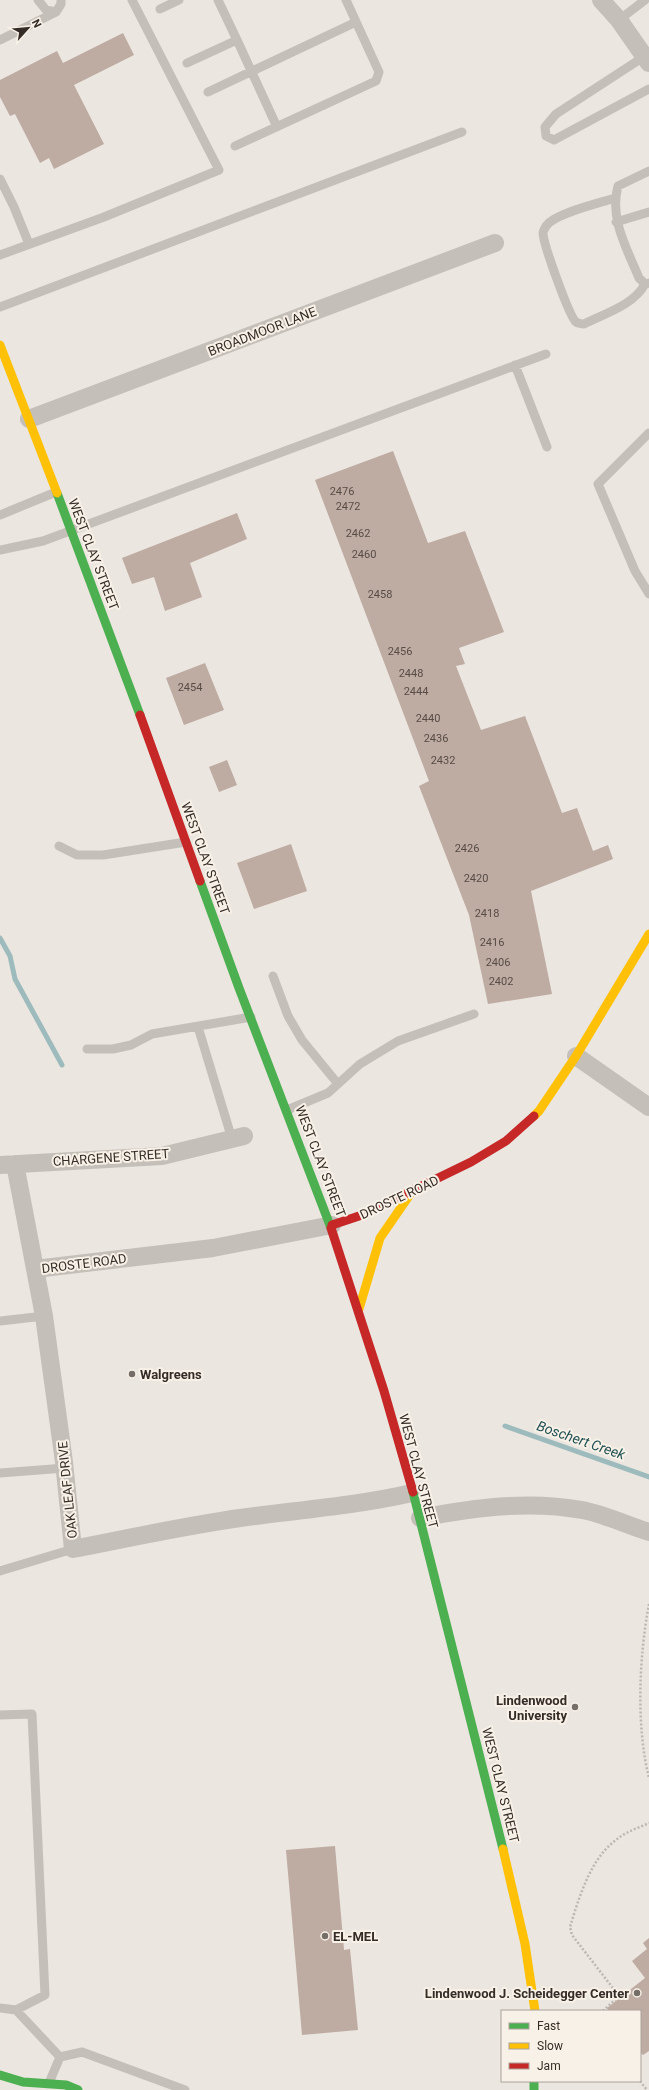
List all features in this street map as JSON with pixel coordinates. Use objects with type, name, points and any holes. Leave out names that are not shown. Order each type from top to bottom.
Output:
[{"type":"main road","name":"WEST CLAY STREET","points":[[0,346],[71,531],[251,1017],[332,1225],[359,1309],[420,1518],[497,1821],[525,1944],[535,2010]]},
{"type":"main road","name":"DROSTE ROAD","points":[[332,1225],[362,1215],[451,1172],[506,1141],[539,1111],[576,1056],[649,934]]},
{"type":"main road","points":[[359,1309],[370,1267],[380,1238],[411,1192]]},
{"type":"main road","points":[[0,2076],[31,2090]]},
{"type":"main road","points":[[20,2085],[48,2087],[66,2085],[78,2090]]},
{"type":"street","points":[[601,0],[647,59]]},
{"type":"street","name":"BROADMOOR LANE","points":[[29,419],[495,243]]},
{"type":"street","points":[[576,1056],[649,1107]]},
{"type":"street","name":"CHARGENE STREET","points":[[8,1164],[162,1156],[238,1137]]},
{"type":"street","name":"OAK LEAF DRIVE","points":[[8,1164],[35,1269],[44,1316],[65,1468],[73,1549],[161,1531],[240,1518],[362,1502],[412,1493]]},
{"type":"street","name":"DROSTE ROAD","points":[[35,1269],[213,1248],[332,1225]]},
{"type":"street","points":[[420,1518],[452,1512],[502,1506],[547,1507],[582,1510],[649,1532]]},
{"type":"lane","points":[[38,0],[46,10],[56,12]]},
{"type":"lane","points":[[0,40],[56,12],[61,4],[61,0]]},
{"type":"lane","points":[[0,255],[104,217],[219,170],[132,0]]},
{"type":"lane","points":[[160,9],[179,0]]},
{"type":"lane","points":[[218,0],[277,127]]},
{"type":"lane","points":[[235,146],[376,81],[379,72],[346,0]]},
{"type":"lane","points":[[618,20],[645,0]]},
{"type":"lane","points":[[208,92],[356,22]]},
{"type":"lane","points":[[187,63],[237,40]]},
{"type":"lane","points":[[647,59],[550,119],[545,127],[546,136],[554,140],[649,89]]},
{"type":"lane","points":[[0,307],[462,132]]},
{"type":"lane","points":[[615,198],[581,208],[553,220],[547,225],[543,233],[548,253],[569,312],[576,322],[584,324],[611,311],[636,297],[647,284],[639,278],[616,222],[615,198],[618,186],[649,171]]},
{"type":"lane","points":[[0,179],[14,207],[29,244]]},
{"type":"lane","points":[[616,222],[649,212]]},
{"type":"lane","points":[[0,550],[38,543],[546,354]]},
{"type":"lane","points":[[515,365],[547,447]]},
{"type":"lane","points":[[649,433],[598,484],[635,571],[649,594]]},
{"type":"lane","points":[[0,515],[56,492]]},
{"type":"lane","points":[[59,846],[77,855],[103,855],[186,842]]},
{"type":"lane","points":[[273,976],[288,1016],[302,1040],[338,1084]]},
{"type":"lane","points":[[287,1110],[328,1093],[360,1064],[398,1041],[474,1014]]},
{"type":"lane","points":[[87,1049],[113,1049],[131,1045],[152,1034],[251,1017]]},
{"type":"lane","points":[[198,1027],[238,1137]]},
{"type":"lane","points":[[0,1321],[44,1316]]},
{"type":"lane","points":[[0,1472],[65,1468]]},
{"type":"lane","points":[[0,1571],[73,1549]]},
{"type":"lane","points":[[0,1715],[32,1714],[45,1995],[16,2010],[0,2008]]},
{"type":"lane","points":[[16,2010],[60,2057]]},
{"type":"lane","points":[[60,2057],[82,2052],[185,2090]]},
{"type":"lane","points":[[48,2087],[60,2057]]},
{"type":"path","points":[[649,1604],[643,1659],[642,1690],[643,1728],[649,1778]]},
{"type":"path","points":[[603,2010],[619,1996],[572,1934],[570,1927],[592,1871],[603,1853],[615,1840],[649,1823]]},
{"type":"path","points":[[641,2082],[647,2090]]},
{"type":"building","points":[[123,33],[134,55],[74,85],[104,144],[54,169],[49,158],[40,163],[15,114],[10,116],[0,97],[0,80],[57,51],[63,63]]},
{"type":"building","points":[[393,451],[428,543],[465,531],[504,632],[459,648],[465,664],[456,666],[481,730],[525,716],[562,813],[577,808],[593,851],[608,845],[613,859],[531,891],[552,994],[488,1004],[469,915],[419,786],[429,781],[315,480]]},
{"type":"building","points":[[237,513],[247,539],[190,563],[202,597],[165,611],[154,577],[132,584],[122,558]]},
{"type":"building","points":[[205,663],[224,710],[184,725],[166,678]]},
{"type":"building","points":[[227,760],[237,785],[219,792],[209,767]]},
{"type":"building","points":[[291,844],[307,891],[254,909],[237,863]]},
{"type":"building","points":[[335,1846],[344,1950],[350,1949],[358,2030],[302,2035],[286,1850]]},
{"type":"building","name":"Lindenwood J. Scheidegger Center","points":[[649,1938],[649,2051],[643,2055],[641,2053],[641,2010],[608,2010],[607,2008],[645,1978],[632,1961],[647,1949],[643,1943]]},
{"type":"waterway","name":"Boschert Creek","points":[[0,938],[10,956],[15,979],[62,1065]]},
{"type":"waterway","name":"Boschert Creek","points":[[505,1426],[649,1477]]},
{"type":"traffic: fast","points":[[57,493],[140,715]]},
{"type":"traffic: fast","points":[[200,881],[239,988],[331,1228]]},
{"type":"traffic: fast","points":[[413,1492],[503,1849]]},
{"type":"traffic: fast","points":[[0,2075],[23,2082],[66,2085],[78,2090]]},
{"type":"traffic: fast","points":[[534,2082],[534,2090]]},
{"type":"traffic: slow","points":[[0,345],[57,493]]},
{"type":"traffic: slow","points":[[534,1116],[539,1111],[576,1056],[649,934]]},
{"type":"traffic: slow","points":[[359,1309],[380,1238],[411,1193]]},
{"type":"traffic: slow","points":[[503,1849],[525,1944],[535,2010]]},
{"type":"traffic: jam","points":[[140,715],[200,881]]},
{"type":"traffic: jam","points":[[332,1225],[362,1215],[471,1162],[506,1141],[534,1116]]},
{"type":"traffic: jam","points":[[331,1228],[384,1391],[413,1492]]},
{"type":"place","name":"Walgreens","points":[[132,1374]]},
{"type":"place","name":"Lindenwood University","points":[[575,1707]]},
{"type":"place","name":"EL-MEL","points":[[325,1936]]},
{"type":"place","name":"Lindenwood J. Scheidegger Center","points":[[637,1993]]}]
